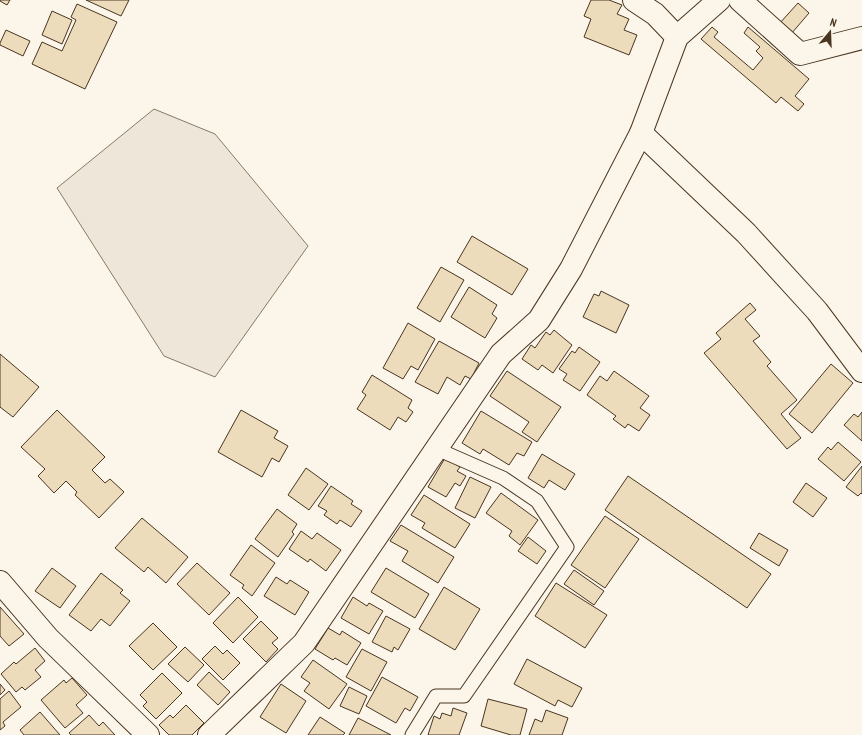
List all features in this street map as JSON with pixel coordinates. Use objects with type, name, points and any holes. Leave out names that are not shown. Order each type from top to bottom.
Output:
[{"type":"street","points":[[634,0],[655,14],[677,37]]},
{"type":"street","points":[[209,735],[304,643],[501,354],[539,320],[571,269],[641,133],[677,37],[719,0]]},
{"type":"street","points":[[740,0],[800,54],[862,38]]},
{"type":"street","points":[[641,133],[746,233],[817,311],[862,371]]},
{"type":"street","points":[[0,582],[48,638],[148,735]]},
{"type":"lane","points":[[412,735],[436,696],[464,696],[567,547],[537,501],[503,478],[437,449]]},
{"type":"shaded area","points":[[154,109],[215,134],[308,246],[215,377],[164,356],[57,188]]},
{"type":"building","points":[[0,0],[10,0],[7,5]]},
{"type":"building","points":[[86,0],[129,0],[121,16]]},
{"type":"building","points":[[591,0],[609,0],[622,5],[617,14],[629,19],[624,30],[637,35],[629,55],[584,37],[591,19],[584,16]]},
{"type":"building","points":[[798,3],[809,13],[791,34],[779,24]]},
{"type":"building","points":[[77,4],[117,22],[85,89],[32,64],[42,42],[62,51],[76,20],[71,17]]},
{"type":"building","points":[[52,11],[72,20],[62,44],[42,35]]},
{"type":"building","points":[[712,27],[718,32],[714,37],[753,70],[763,58],[756,51],[760,47],[744,33],[748,27],[809,79],[795,96],[804,104],[798,111],[781,97],[776,103],[701,39]]},
{"type":"building","points":[[6,30],[30,41],[23,56],[0,45]]},
{"type":"building","points":[[472,236],[528,269],[512,295],[457,262]]},
{"type":"building","points":[[441,267],[464,280],[440,322],[417,308]]},
{"type":"building","points":[[469,287],[497,305],[492,314],[497,318],[485,338],[451,317]]},
{"type":"building","points":[[601,291],[629,305],[616,333],[583,317],[594,294],[599,296]]},
{"type":"building","points":[[750,303],[756,310],[745,319],[760,336],[753,341],[771,362],[767,366],[797,400],[781,414],[801,438],[787,449],[704,353],[721,339],[716,333]]},
{"type":"building","points":[[408,323],[435,339],[418,370],[411,366],[403,379],[383,368]]},
{"type":"building","points":[[554,330],[572,345],[553,373],[542,365],[538,370],[522,359],[531,345],[535,348],[546,332],[550,335]]},
{"type":"building","points":[[439,341],[479,363],[471,379],[465,376],[460,385],[447,377],[438,394],[415,382]]},
{"type":"building","points":[[579,347],[600,362],[580,391],[563,380],[567,374],[559,369],[572,351],[575,353]]},
{"type":"building","points":[[0,354],[39,387],[13,417],[0,407]]},
{"type":"building","points":[[831,364],[853,383],[812,433],[789,414]]},
{"type":"building","points":[[507,371],[561,407],[537,442],[522,432],[529,422],[490,396]]},
{"type":"building","points":[[614,371],[649,396],[640,408],[650,415],[639,431],[628,424],[625,428],[613,419],[616,416],[587,395],[600,376],[607,381]]},
{"type":"building","points":[[372,375],[412,400],[408,408],[413,412],[406,422],[398,417],[390,430],[357,409],[366,395],[362,392]]},
{"type":"building","points":[[57,410],[105,457],[92,470],[105,483],[110,479],[124,492],[99,518],[75,495],[77,492],[66,481],[54,493],[38,476],[45,469],[21,447]]},
{"type":"building","points":[[241,410],[278,431],[274,438],[288,446],[279,462],[272,458],[262,477],[218,452]]},
{"type":"building","points":[[481,411],[532,442],[524,456],[517,453],[509,465],[483,449],[480,454],[462,443]]},
{"type":"building","points":[[862,412],[862,441],[844,425],[854,414],[858,417]]},
{"type":"building","points":[[838,442],[861,462],[844,481],[818,459],[828,447],[831,450]]},
{"type":"building","points":[[542,454],[575,474],[565,490],[549,480],[544,488],[528,478]]},
{"type":"building","points":[[445,458],[460,467],[457,471],[466,476],[460,486],[455,483],[446,497],[428,487]]},
{"type":"building","points":[[862,466],[862,494],[861,493],[858,496],[846,487]]},
{"type":"building","points":[[306,468],[328,484],[309,510],[288,495]]},
{"type":"building","points":[[628,476],[771,574],[747,608],[605,510]]},
{"type":"building","points":[[470,477],[491,487],[475,518],[455,508]]},
{"type":"building","points":[[806,483],[827,498],[813,517],[793,502]]},
{"type":"building","points":[[331,486],[353,501],[351,504],[362,511],[351,527],[340,520],[337,524],[324,515],[327,511],[318,506]]},
{"type":"building","points":[[501,493],[538,520],[520,545],[509,536],[512,531],[486,513]]},
{"type":"building","points":[[424,495],[470,524],[455,548],[422,528],[425,523],[411,515]]},
{"type":"building","points":[[277,509],[297,524],[292,532],[294,534],[278,557],[255,539]]},
{"type":"building","points":[[605,516],[639,539],[605,588],[571,565]]},
{"type":"building","points":[[142,518],[188,557],[166,583],[148,567],[144,572],[115,548]]},
{"type":"building","points":[[401,525],[454,557],[438,583],[402,561],[408,551],[390,541]]},
{"type":"building","points":[[301,531],[312,539],[317,533],[341,550],[326,571],[310,559],[308,562],[289,549]]},
{"type":"building","points":[[759,533],[788,550],[779,566],[750,548]]},
{"type":"building","points":[[528,537],[546,551],[537,564],[518,551]]},
{"type":"building","points":[[251,545],[275,563],[252,596],[242,588],[244,585],[230,575]]},
{"type":"building","points":[[197,563],[230,593],[209,615],[177,584]]},
{"type":"building","points":[[52,568],[76,586],[60,608],[35,591]]},
{"type":"building","points":[[386,568],[429,594],[415,618],[371,592]]},
{"type":"building","points":[[574,570],[604,591],[594,605],[564,584]]},
{"type":"building","points":[[101,573],[123,590],[120,593],[130,601],[110,626],[101,619],[91,631],[69,615]]},
{"type":"building","points":[[276,577],[287,584],[290,580],[309,592],[295,615],[264,596]]},
{"type":"building","points":[[556,583],[607,615],[585,648],[535,616]]},
{"type":"building","points":[[444,587],[480,609],[455,650],[419,629]]},
{"type":"building","points":[[238,597],[258,617],[233,643],[213,623]]},
{"type":"building","points":[[353,597],[367,606],[369,603],[383,611],[369,634],[341,618]]},
{"type":"building","points":[[0,607],[24,634],[9,646],[0,636]]},
{"type":"building","points":[[386,616],[410,629],[398,650],[394,647],[392,652],[372,642]]},
{"type":"building","points":[[261,621],[278,638],[272,643],[278,649],[266,662],[243,639]]},
{"type":"building","points":[[153,623],[177,647],[153,670],[129,646]]},
{"type":"building","points":[[328,628],[340,635],[342,631],[361,643],[347,665],[335,658],[333,660],[315,649]]},
{"type":"building","points":[[215,646],[223,654],[227,650],[240,663],[223,680],[202,659]]},
{"type":"building","points":[[185,647],[204,665],[188,682],[168,664]]},
{"type":"building","points":[[35,648],[45,661],[35,670],[41,677],[25,690],[22,687],[16,692],[1,674],[14,662],[16,664]]},
{"type":"building","points":[[362,649],[387,662],[371,691],[346,677]]},
{"type":"building","points":[[527,659],[582,688],[572,707],[558,700],[555,706],[514,684]]},
{"type":"building","points":[[313,660],[347,684],[329,709],[304,691],[310,683],[301,677]]},
{"type":"building","points":[[209,672],[230,692],[218,705],[197,685]]},
{"type":"building","points":[[162,673],[182,693],[156,719],[143,706],[147,702],[140,695]]},
{"type":"building","points":[[382,677],[418,697],[410,711],[405,708],[396,723],[366,706]]},
{"type":"building","points":[[72,678],[87,695],[76,705],[83,713],[65,728],[41,700],[64,680],[66,683]]},
{"type":"building","points":[[0,684],[5,690],[0,695]]},
{"type":"building","points":[[281,684],[306,701],[286,733],[260,717]]},
{"type":"building","points":[[349,687],[367,696],[359,714],[340,706]]},
{"type":"building","points":[[9,691],[21,707],[3,722],[5,726],[0,730],[0,699]]},
{"type":"building","points":[[488,699],[527,709],[520,735],[511,735],[481,726]]},
{"type":"building","points":[[186,705],[204,723],[192,735],[169,735],[159,725],[170,715],[173,718]]},
{"type":"building","points":[[453,708],[467,713],[459,735],[428,735],[434,716],[440,719],[442,713],[451,716]]},
{"type":"building","points":[[546,710],[568,718],[562,735],[529,735],[535,719],[542,722]]},
{"type":"building","points":[[40,712],[60,735],[24,735],[20,730]]},
{"type":"building","points":[[89,715],[99,726],[103,722],[115,735],[71,735],[69,733]]},
{"type":"building","points":[[320,717],[345,733],[343,735],[308,735]]},
{"type":"building","points":[[358,718],[391,735],[349,735]]}]
